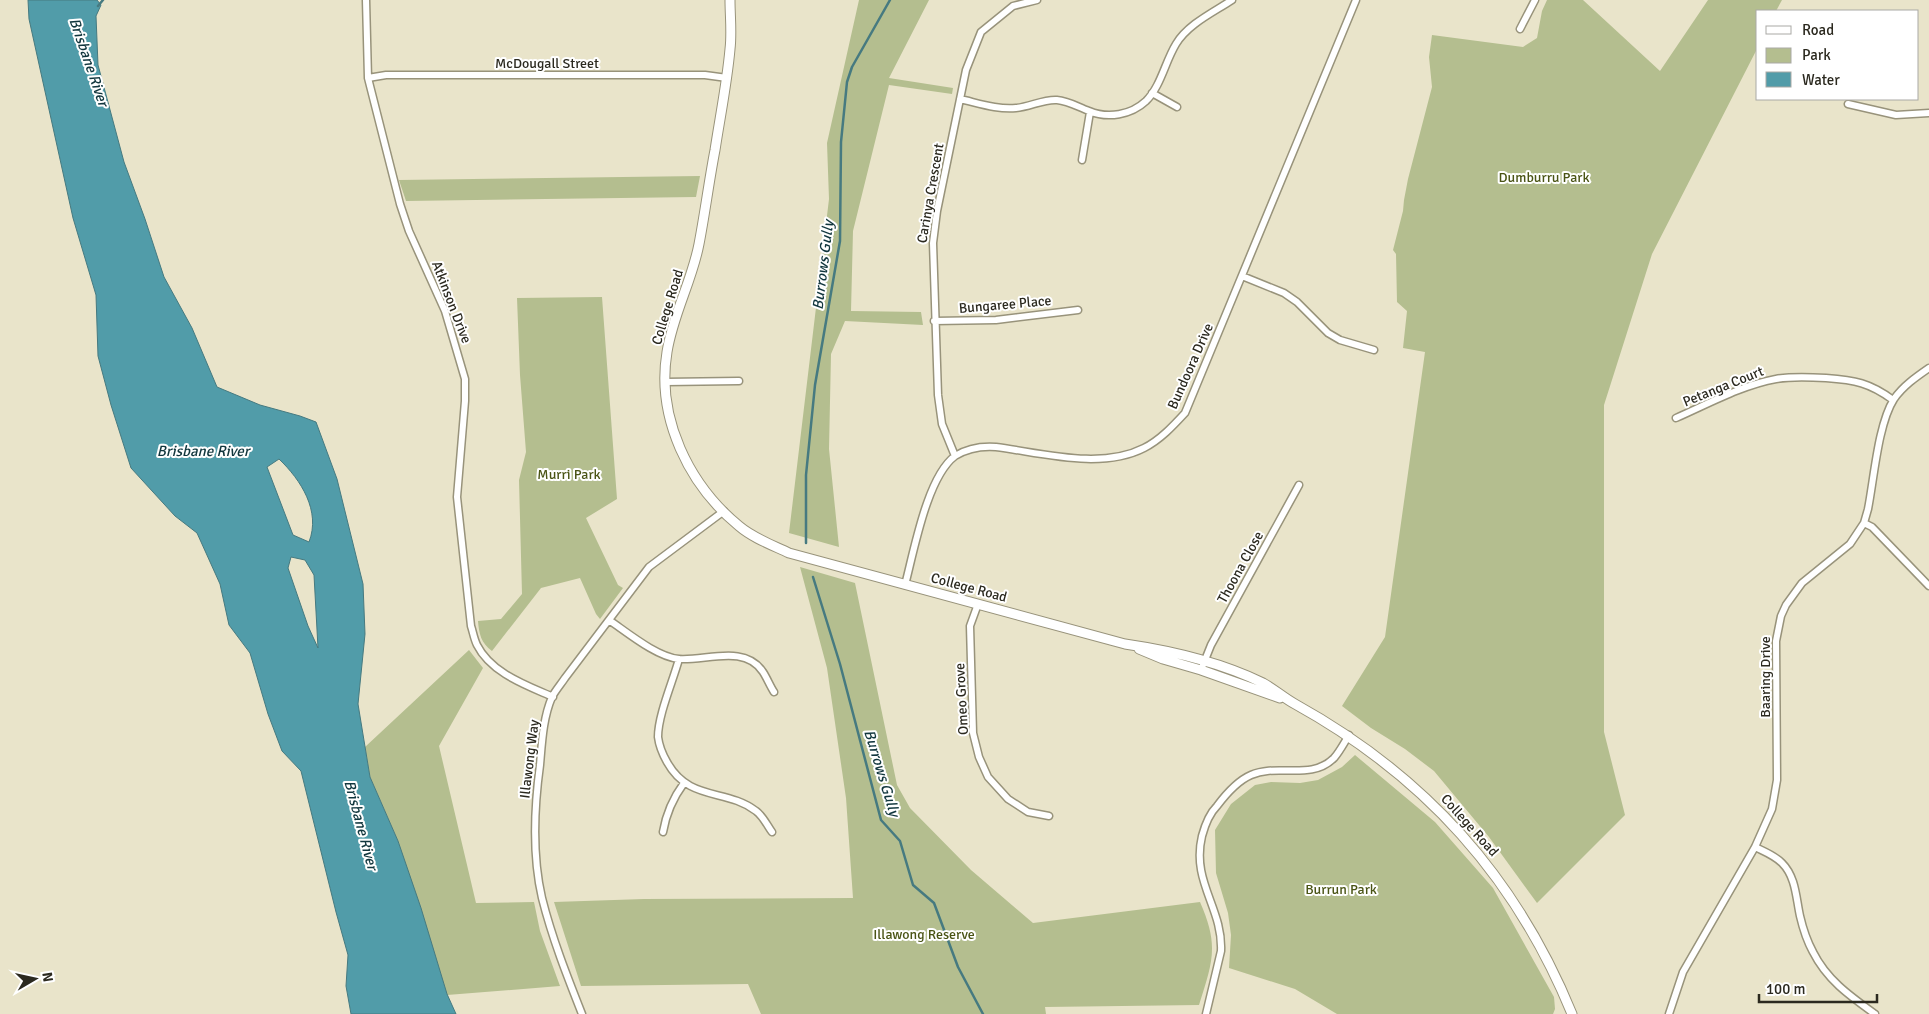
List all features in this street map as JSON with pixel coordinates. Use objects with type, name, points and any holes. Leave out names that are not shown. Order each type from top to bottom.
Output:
[{"type":"main road","name":"College Road","points":[[730,0],[730,47],[727,78],[699,245],[690,278],[674,319],[667,353],[665,382],[670,420],[683,454],[697,480],[711,500],[739,527],[789,553],[1125,644],[1167,650],[1203,666],[1239,673],[1265,684],[1349,735],[1425,796],[1457,828],[1486,863],[1531,928],[1572,1014]]},
{"type":"street","name":"Atkinson Drive","points":[[366,0],[368,78],[400,204],[409,231],[445,311],[465,379],[458,497],[471,626],[477,645],[488,660],[501,672],[552,697]]},
{"type":"street","name":"Carinya Crescent","points":[[956,456],[940,416],[934,321],[933,243],[966,70],[981,32],[1012,3],[1037,0]]},
{"type":"street","points":[[960,100],[1004,108],[1015,108],[1048,100],[1057,100],[1073,103],[1090,112],[1106,116],[1123,114],[1134,109],[1152,94],[1177,42],[1191,28],[1232,0]]},
{"type":"street","name":"Bundoora Drive","points":[[905,584],[930,496],[938,476],[956,456],[982,446],[996,446],[1085,459],[1112,459],[1145,447],[1163,435],[1185,413],[1356,0]]},
{"type":"street","points":[[1520,29],[1535,0]]},
{"type":"street","name":"McDougall Street","points":[[368,78],[386,75],[685,75],[727,78]]},
{"type":"street","points":[[1152,94],[1177,107]]},
{"type":"street","points":[[1848,104],[1896,115],[1929,113]]},
{"type":"street","points":[[1082,160],[1090,112]]},
{"type":"street","points":[[1242,276],[1284,293],[1297,302],[1328,333],[1340,340],[1374,350]]},
{"type":"street","name":"Bungaree Place","points":[[934,321],[996,320],[1078,310]]},
{"type":"street","name":"Baaring Drive","points":[[1669,1014],[1683,972],[1755,847],[1772,809],[1777,780],[1776,641],[1781,616],[1790,599],[1802,583],[1850,544],[1864,523],[1886,418],[1893,400],[1906,385],[1929,368]]},
{"type":"street","name":"Petanga Court","points":[[1676,418],[1760,382],[1778,378],[1816,377],[1856,381],[1868,384],[1893,400]]},
{"type":"street","points":[[665,382],[739,382]]},
{"type":"street","name":"Thoona Close","points":[[1203,666],[1211,645],[1299,485]]},
{"type":"street","name":"Illawong Way","points":[[582,1014],[552,933],[542,897],[537,865],[535,829],[537,788],[544,724],[552,697],[564,678],[649,567],[724,511]]},
{"type":"street","points":[[1864,523],[1872,527],[1929,586]]},
{"type":"street","name":"Omeo Grove","points":[[978,604],[970,626],[973,733],[979,757],[988,778],[1008,799],[1028,812],[1048,816]]},
{"type":"street","points":[[609,620],[662,654],[679,659],[732,656],[750,660],[762,670],[774,692]]},
{"type":"street","points":[[679,659],[661,718],[658,738],[663,754],[672,770],[684,783],[702,792],[739,802],[755,810],[764,819],[772,832]]},
{"type":"street","points":[[1206,1014],[1222,942],[1218,923],[1199,867],[1202,834],[1212,811],[1228,793],[1250,776],[1274,770],[1310,771],[1324,766],[1336,756],[1349,735]]},
{"type":"street","points":[[663,832],[665,820],[677,792],[684,783]]},
{"type":"street","points":[[1755,847],[1778,859],[1789,871],[1793,881],[1800,918],[1808,941],[1825,972],[1849,996],[1875,1014]]},
{"type":"green space","points":[[859,0],[929,0],[889,78],[953,88],[952,94],[889,85],[853,231],[851,311],[921,312],[923,325],[845,321],[831,354],[829,449],[839,547],[789,533],[829,199],[827,143]]},
{"type":"green space","name":"Dumburru Park","points":[[1547,0],[1583,0],[1660,71],[1708,0],[1782,0],[1777,10],[1756,10],[1756,51],[1652,254],[1604,405],[1604,732],[1625,815],[1537,903],[1489,837],[1434,771],[1342,706],[1385,637],[1425,352],[1403,348],[1407,311],[1397,302],[1396,254],[1393,250],[1403,211],[1408,179],[1432,87],[1429,57],[1432,35],[1523,47],[1537,38],[1542,11]]},
{"type":"green space","points":[[700,176],[696,197],[406,201],[399,180]]},
{"type":"green space","name":"Murri Park","points":[[602,297],[617,499],[586,518],[618,585],[623,588],[600,619],[580,578],[541,588],[492,651],[481,638],[478,621],[501,619],[522,594],[519,480],[526,452],[517,298]]},
{"type":"green space","name":"Illawong Reserve","points":[[800,567],[855,583],[897,785],[910,808],[971,870],[1033,923],[1200,902],[1210,930],[1212,953],[1208,976],[1199,1005],[1045,1007],[1046,1014],[761,1014],[748,984],[581,986],[554,902],[644,899],[853,898],[846,798],[827,668]]},
{"type":"green space","points":[[469,650],[483,668],[439,746],[476,903],[534,902],[540,931],[560,986],[447,995],[398,841],[370,777],[365,747]]},
{"type":"green space","name":"Burrun Park","points":[[1355,755],[1435,822],[1493,888],[1554,997],[1555,1009],[1553,1014],[1337,1014],[1295,989],[1229,968],[1231,935],[1228,913],[1216,873],[1215,830],[1231,804],[1255,785],[1271,782],[1300,783],[1318,780],[1342,767]]},
{"type":"water","name":"Brisbane River","points":[[28,0],[97,0],[101,5],[96,16],[98,65],[124,162],[164,277],[192,328],[217,387],[260,405],[316,422],[337,479],[363,584],[365,634],[358,704],[370,777],[398,841],[447,994],[456,1014],[351,1014],[346,986],[348,955],[301,771],[282,751],[268,714],[250,653],[229,625],[220,584],[197,533],[175,516],[131,468],[98,356],[96,295],[73,218],[29,19]],"holes":[[[279,459],[295,476],[311,508],[312,530],[309,542],[293,535],[267,467]],[[291,557],[305,560],[314,575],[318,648],[308,626],[288,568]]]},
{"type":"waterway","points":[[98,6],[103,0]]},
{"type":"waterway","name":"Burrows Gully","points":[[806,543],[806,475],[815,385],[840,241],[841,142],[847,82],[852,67],[890,0]]},
{"type":"waterway","name":"Burrows Gully","points":[[813,577],[840,664],[881,820],[900,841],[913,885],[934,903],[958,967],[983,1014]]}]
